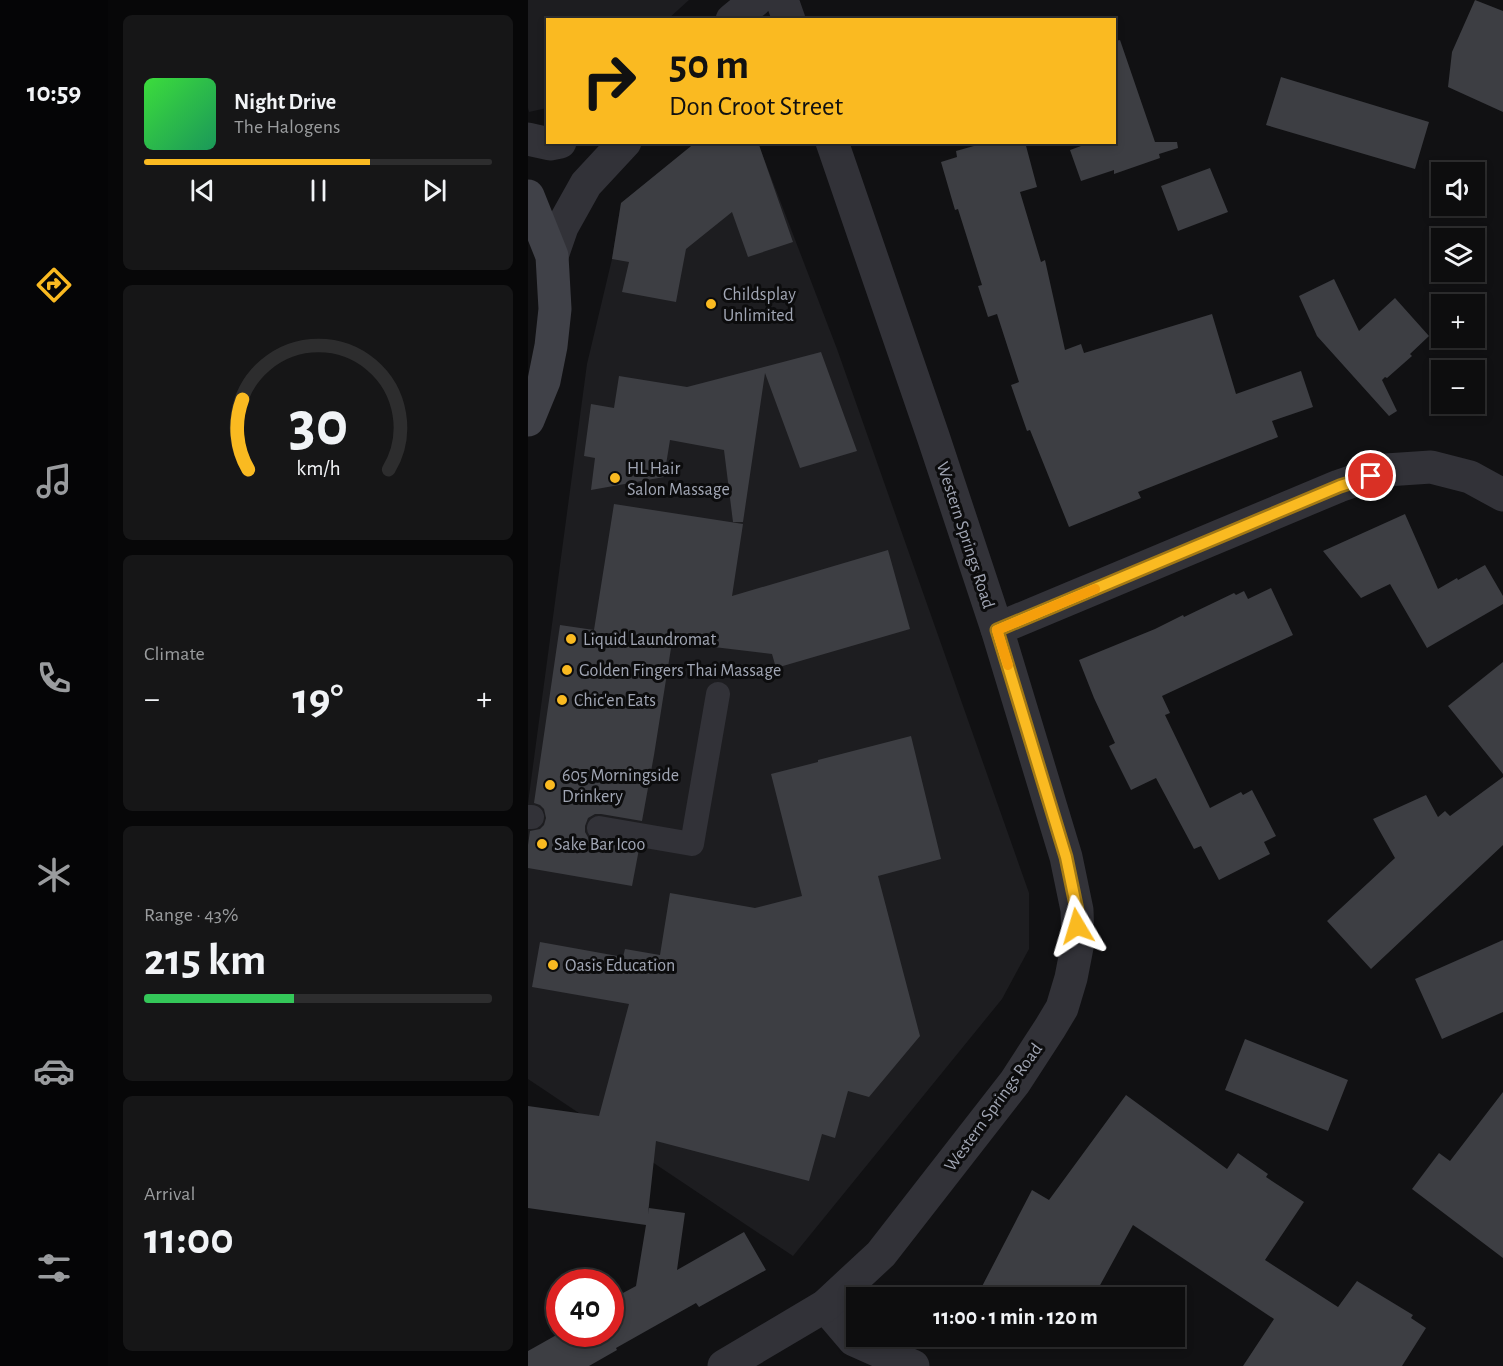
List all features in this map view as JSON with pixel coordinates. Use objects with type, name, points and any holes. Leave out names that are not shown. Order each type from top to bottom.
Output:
[{"type":"main road","points":[[528,196],[552,256],[555,309],[544,381],[528,420]]},
{"type":"street","points":[[734,18],[756,0]]},
{"type":"street","points":[[782,0],[788,18]]},
{"type":"street","points":[[528,139],[546,143]]},
{"type":"street","points":[[552,256],[562,227],[586,184],[623,144]]},
{"type":"street","name":"Western Springs Road","points":[[724,1366],[825,1306],[881,1254],[1015,1082],[1062,1008],[1078,942],[1077,910],[1066,857],[997,630],[833,144]]},
{"type":"street","points":[[997,630],[1340,486],[1386,471],[1431,467],[1470,477],[1503,495]]},
{"type":"street","points":[[825,1306],[854,1340],[913,1366]]},
{"type":"lane","points":[[598,828],[692,844],[718,694]]},
{"type":"shaded area","points":[[528,0],[689,0],[669,18],[546,18],[546,108],[529,112]]},
{"type":"shaded area","points":[[695,144],[758,144],[837,349],[1029,893],[1029,949],[1002,999],[793,1256],[528,1079],[528,803],[587,364],[612,259],[621,203]]},
{"type":"building","points":[[1475,0],[1503,11],[1503,112],[1448,87],[1452,52]]},
{"type":"building","points":[[1120,40],[1155,142],[1177,142],[1178,148],[1159,154],[1160,158],[1114,174],[1114,170],[1081,181],[1070,150],[1086,144],[1116,144],[1116,41]]},
{"type":"building","points":[[1281,77],[1429,122],[1415,169],[1266,125]]},
{"type":"building","points":[[694,144],[759,144],[793,242],[748,257],[732,212],[686,249],[676,302],[622,292],[629,262],[612,259],[621,203]]},
{"type":"building","points":[[981,144],[1026,144],[1037,187],[1020,192],[1041,262],[1045,260],[1065,350],[1081,344],[1084,353],[1212,314],[1236,394],[1301,371],[1313,407],[1272,421],[1278,437],[1138,492],[1141,498],[1069,527],[1030,430],[1027,431],[1011,385],[1019,382],[997,314],[988,317],[978,286],[982,285],[958,209],[955,210],[941,162],[957,157],[956,151]]},
{"type":"building","points":[[1210,168],[1228,212],[1178,231],[1161,186]]},
{"type":"building","points":[[1334,279],[1359,331],[1395,298],[1429,336],[1410,354],[1412,356],[1382,380],[1397,411],[1389,416],[1317,336],[1299,296]]},
{"type":"building","points":[[821,352],[857,451],[800,468],[765,373],[743,522],[733,522],[724,450],[670,440],[664,477],[591,490],[595,458],[584,456],[591,404],[614,408],[619,376],[687,387]]},
{"type":"building","points":[[614,504],[743,524],[732,596],[888,550],[910,629],[776,668],[772,654],[672,642],[642,821],[595,814],[588,818],[585,826],[589,839],[596,842],[639,849],[632,886],[528,868],[530,831],[540,829],[546,818],[544,809],[534,803],[560,625],[594,630]]},
{"type":"building","points":[[1405,514],[1438,589],[1485,565],[1503,596],[1503,604],[1427,648],[1390,584],[1361,598],[1323,551]]},
{"type":"building","points":[[1271,588],[1293,635],[1162,696],[1170,713],[1165,715],[1210,808],[1241,792],[1243,795],[1252,790],[1276,836],[1264,842],[1270,854],[1219,880],[1201,846],[1194,849],[1156,778],[1131,790],[1109,746],[1115,743],[1079,660],[1183,615],[1184,617],[1234,593],[1236,595],[1244,591],[1248,599]]},
{"type":"building","points":[[1503,662],[1503,774],[1448,706]]},
{"type":"building","points":[[911,736],[941,859],[878,876],[920,1036],[869,1097],[848,1091],[835,1138],[822,1134],[809,1181],[656,1141],[648,1214],[649,1208],[685,1213],[677,1270],[744,1232],[766,1270],[699,1307],[696,1303],[624,1344],[624,1292],[636,1286],[646,1225],[528,1208],[528,1106],[599,1116],[629,1004],[532,987],[540,942],[623,957],[625,949],[660,955],[670,893],[755,908],[802,896],[771,774],[818,762],[818,760]]},
{"type":"building","points":[[1503,777],[1503,845],[1371,969],[1327,921],[1395,858],[1373,819],[1426,795],[1438,817],[1445,811],[1450,816]]},
{"type":"building","points":[[1503,940],[1503,1012],[1442,1039],[1415,979]]},
{"type":"building","points":[[1245,1039],[1348,1080],[1328,1131],[1225,1090]]},
{"type":"building","points":[[1503,1092],[1503,1258],[1412,1189],[1439,1153],[1450,1161]]},
{"type":"building","points":[[1126,1095],[1227,1169],[1238,1153],[1268,1174],[1266,1177],[1304,1202],[1265,1260],[1338,1307],[1357,1281],[1413,1315],[1411,1318],[1426,1328],[1402,1366],[1243,1366],[1274,1319],[1133,1225],[1099,1287],[982,1287],[1032,1190],[1049,1200]]},
{"type":"building","points":[[546,1341],[546,1347],[618,1347],[617,1350],[589,1366],[528,1366],[528,1351]]},
{"type":"slow traffic","points":[[1008,665],[997,630],[1095,589]]},
{"type":"place","name":"Childsplay Unlimited","points":[[711,304]]},
{"type":"place","name":"HL Hair Salon Massage","points":[[615,478]]},
{"type":"place","name":"Liquid Laundromat","points":[[571,639]]},
{"type":"place","name":"Golden Fingers Thai Massage","points":[[567,670]]},
{"type":"place","name":"Chic'en Eats","points":[[562,700]]},
{"type":"place","name":"605 Morningside Drinkery","points":[[550,785]]},
{"type":"place","name":"Sake Bar Icoo","points":[[542,844]]},
{"type":"place","name":"Oasis Education","points":[[553,965]]},
{"type":"route","points":[[1077,926],[1077,910],[1066,857],[997,630],[1340,486],[1371,476]]}]
